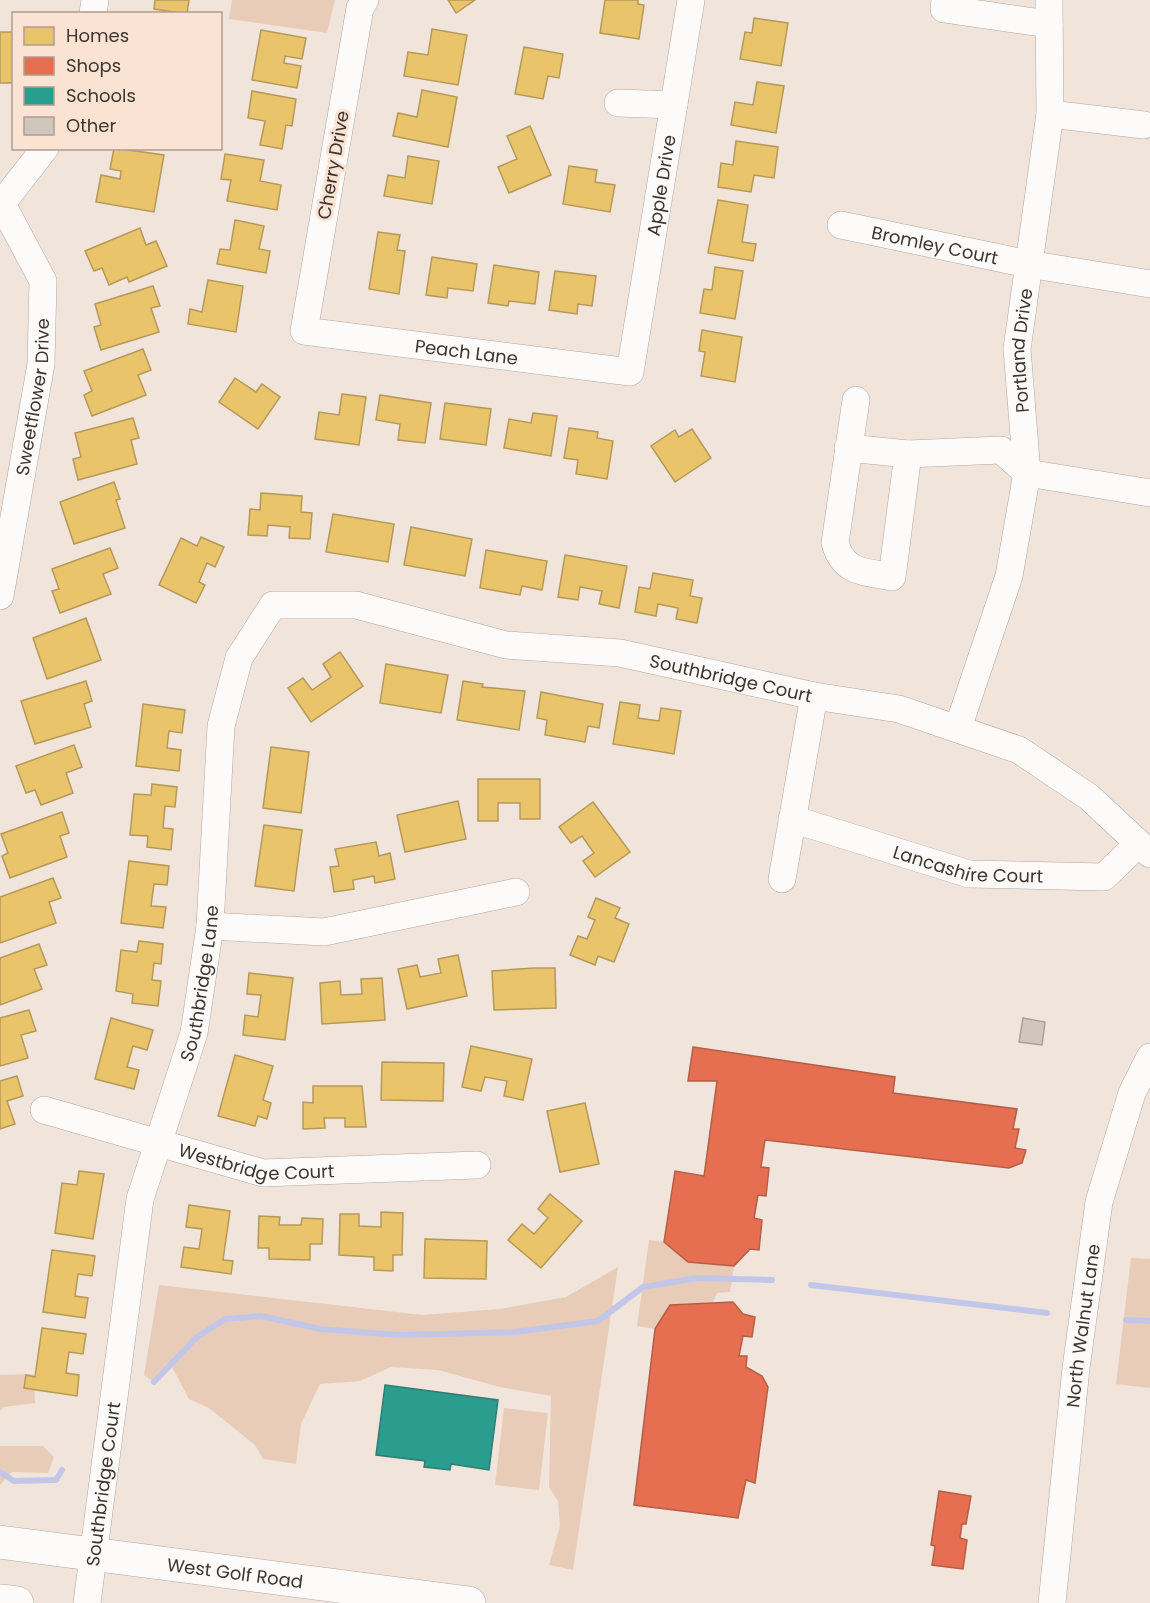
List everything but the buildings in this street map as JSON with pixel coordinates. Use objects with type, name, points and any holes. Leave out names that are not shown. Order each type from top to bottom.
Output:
[{"type":"main road","name":"West Golf Road","points":[[0,1542],[469,1603]]},
{"type":"main road","points":[[0,1601],[17,1603]]},
{"type":"street","name":"Cherry Drive","points":[[304,331],[360,8],[364,0]]},
{"type":"street","name":"Apple Drive","points":[[630,372],[691,0]]},
{"type":"street","points":[[945,0],[944,9],[1049,12]]},
{"type":"street","name":"Portland Drive","points":[[958,728],[1009,576],[1027,473],[1017,349],[1050,114],[1049,12]]},
{"type":"street","points":[[618,103],[674,105]]},
{"type":"street","points":[[1050,114],[1144,125]]},
{"type":"street","points":[[1,205],[43,150]]},
{"type":"street","name":"Sweetflower Drive","points":[[0,596],[41,364],[43,281],[1,205]]},
{"type":"street","name":"Bromley Court","points":[[841,225],[1028,264],[1150,284]]},
{"type":"street","name":"Peach Lane","points":[[304,331],[630,372]]},
{"type":"street","points":[[856,400],[835,543],[838,555],[849,567],[892,577],[908,454]]},
{"type":"street","points":[[848,448],[908,454],[1001,450],[1027,473],[1150,494]]},
{"type":"street","name":"Southbridge Court","points":[[273,606],[356,605],[506,645],[620,653],[814,696],[899,709],[1019,750],[1089,797],[1144,849]]},
{"type":"street","name":"Southbridge Lane","points":[[117,1365],[140,1199],[194,1033],[210,926],[221,726],[239,658],[273,606]]},
{"type":"street","points":[[782,879],[814,696]]},
{"type":"street","name":"Lancashire Court","points":[[792,819],[969,874],[1104,877],[1144,849]]},
{"type":"street","points":[[210,926],[324,932],[516,892]]},
{"type":"street","name":"North Walnut Lane","points":[[1052,1603],[1076,1368],[1099,1202],[1141,1096],[1150,1057]]},
{"type":"street","name":"Westbridge Court","points":[[44,1110],[263,1173],[477,1165]]},
{"type":"street","name":"Southbridge Court","points":[[87,1603],[117,1365]]},
{"type":"shaded area","points":[[232,0],[335,0],[327,33],[229,19]]},
{"type":"shaded area","points":[[649,1240],[664,1242],[688,1262],[734,1266],[730,1292],[717,1293],[713,1302],[670,1305],[655,1329],[637,1326]]},
{"type":"shaded area","points":[[1131,1258],[1150,1259],[1150,1388],[1116,1384]]},
{"type":"shaded area","points":[[618,1267],[573,1570],[549,1565],[560,1526],[558,1501],[549,1487],[551,1396],[500,1387],[438,1370],[391,1367],[360,1381],[320,1384],[301,1424],[296,1464],[263,1459],[255,1445],[209,1408],[189,1399],[171,1365],[154,1382],[144,1375],[159,1285],[422,1315],[500,1309],[566,1297]]},
{"type":"shaded area","points":[[34,1374],[35,1403],[4,1407],[0,1411],[0,1375]]},
{"type":"shaded area","points":[[504,1408],[548,1413],[539,1490],[495,1485]]},
{"type":"shaded area","points":[[0,1446],[43,1446],[54,1457],[48,1473],[12,1472],[0,1485]]},
{"type":"waterway","points":[[154,1382],[197,1337],[225,1319],[261,1316],[320,1329],[400,1335],[515,1332],[598,1321],[643,1287],[697,1278],[772,1280]]},
{"type":"waterway","points":[[811,1285],[1047,1313]]},
{"type":"waterway","points":[[1126,1320],[1150,1321]]},
{"type":"waterway","points":[[0,1472],[14,1481],[56,1480],[62,1470]]}]
